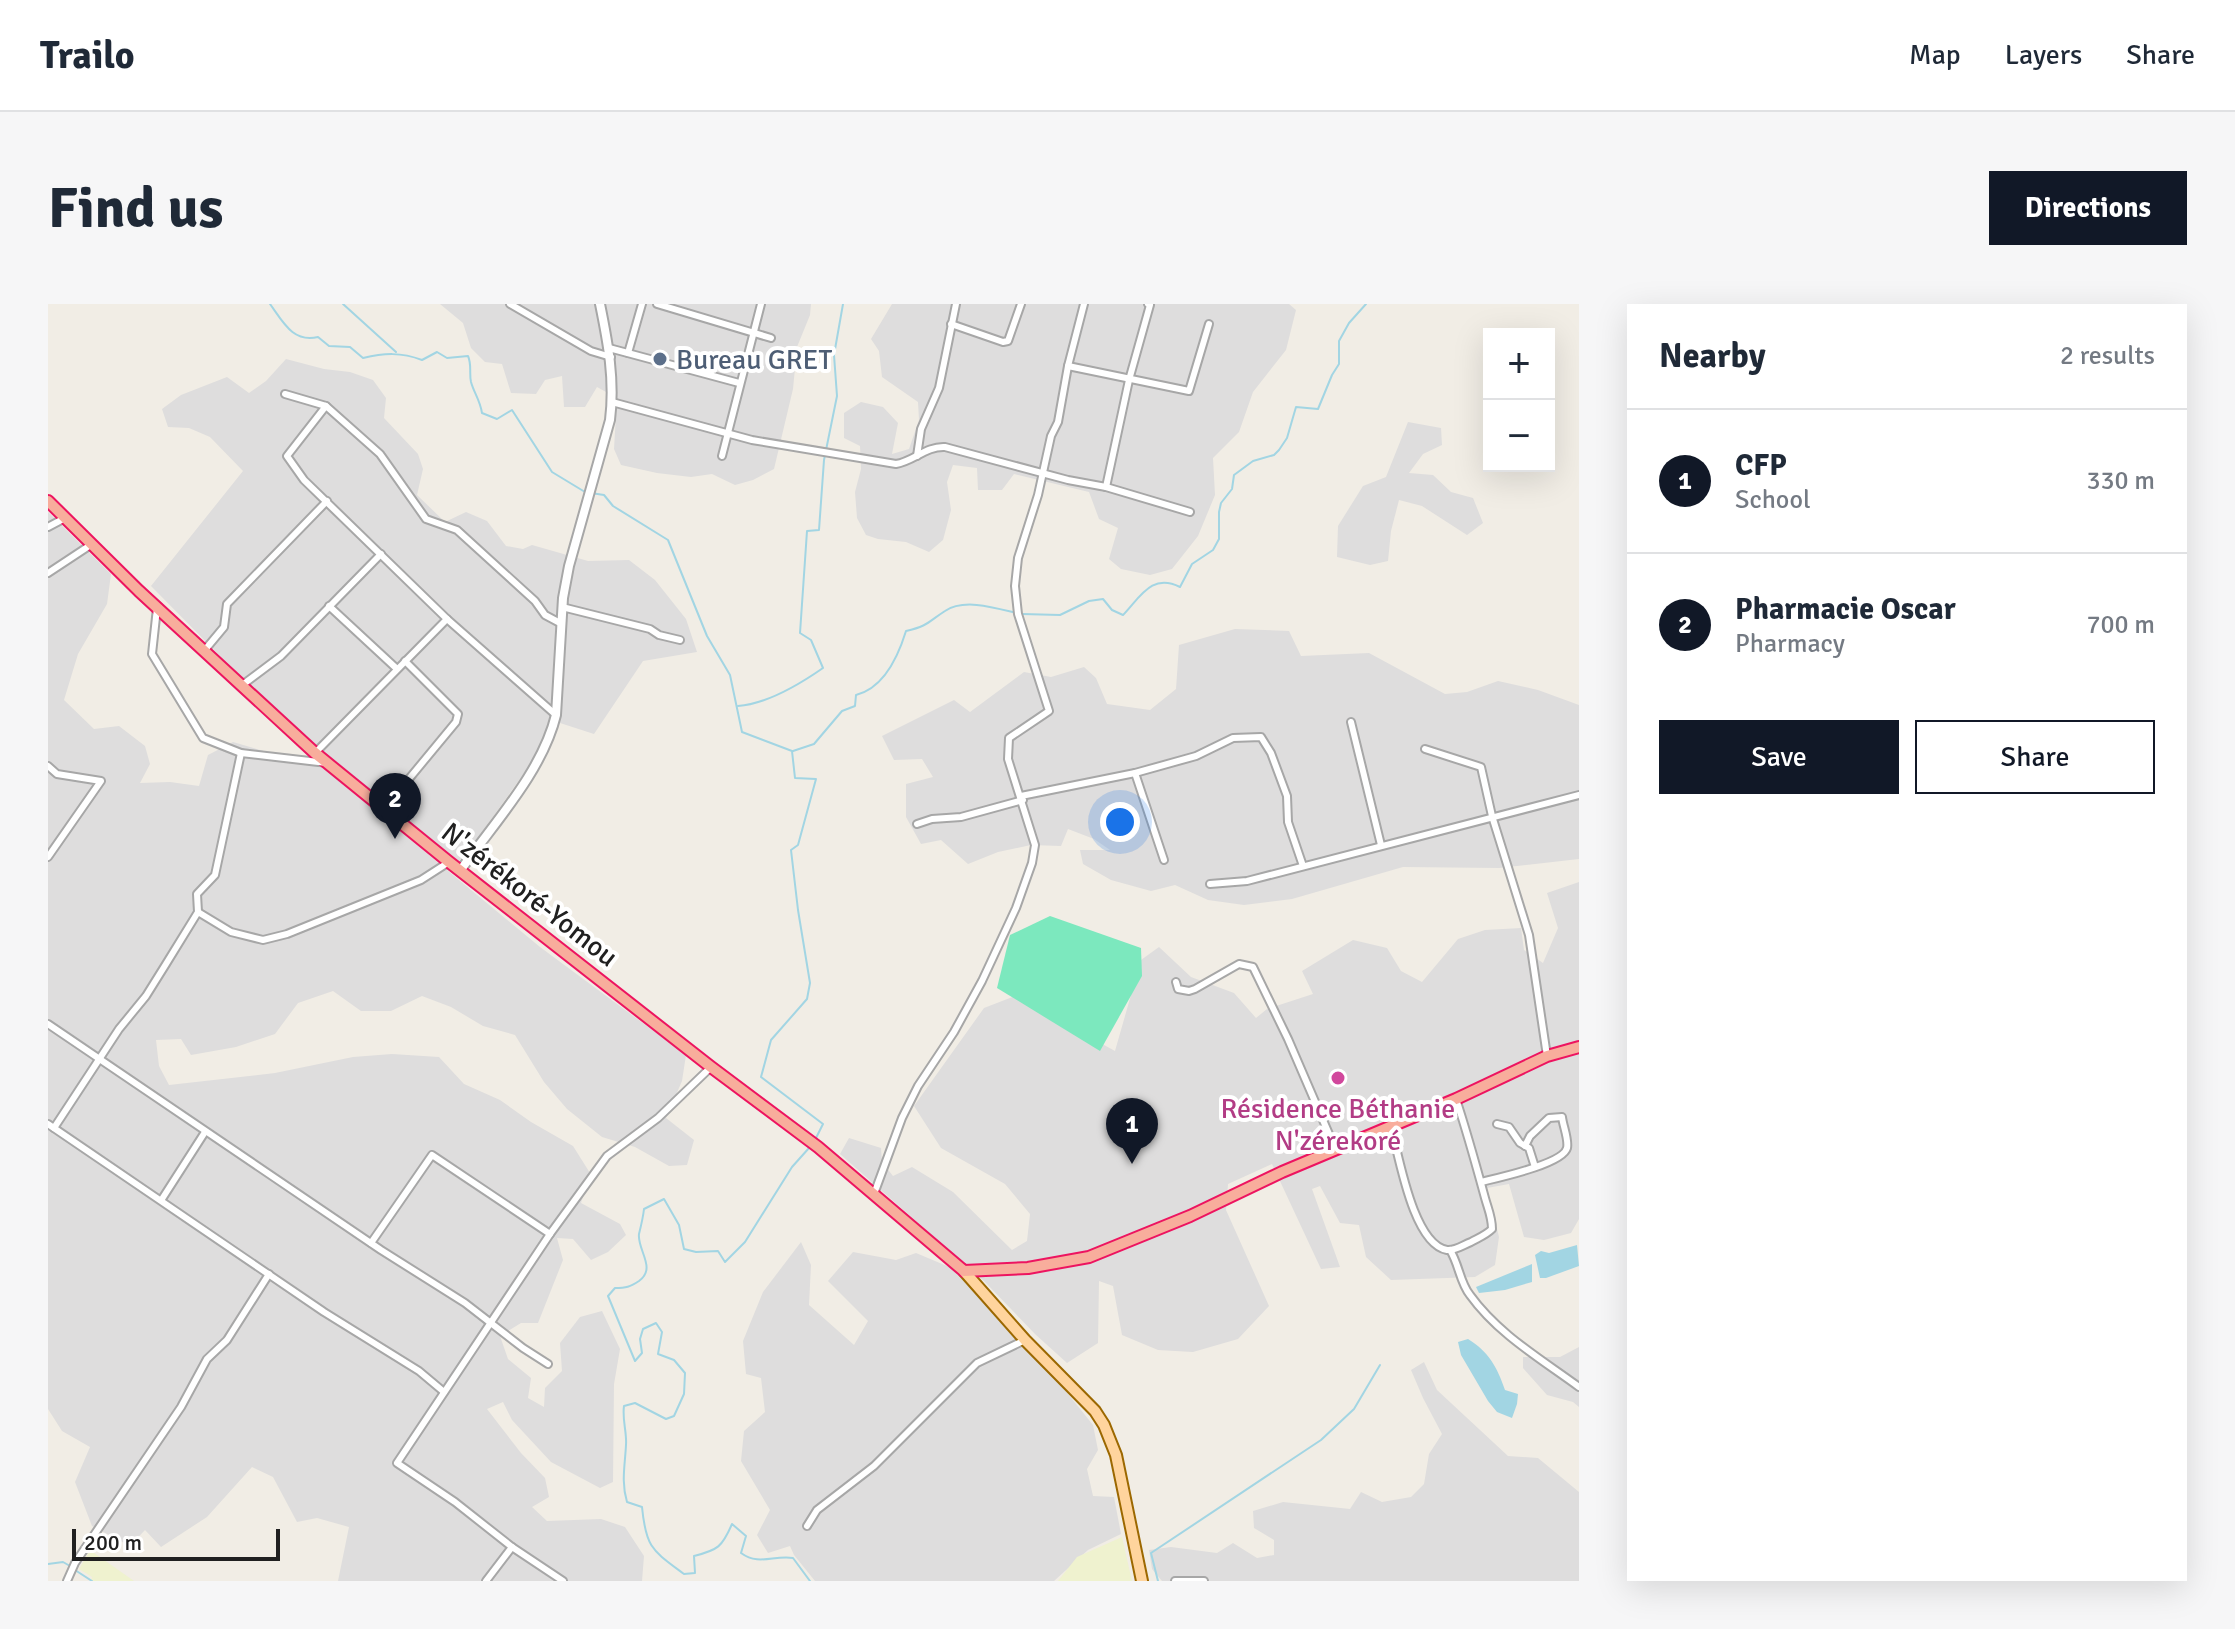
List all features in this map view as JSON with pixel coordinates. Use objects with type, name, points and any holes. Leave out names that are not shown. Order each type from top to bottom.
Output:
[{"type":"highway","name":"N'zérékoré-Yomou","points":[[48,501],[157,608],[315,753],[460,871],[818,1147],[964,1271]]},
{"type":"highway","points":[[964,1271],[1028,1268],[1089,1257],[1190,1216],[1335,1148],[1456,1099],[1547,1056],[1579,1047]]},
{"type":"main road","points":[[964,1271],[1025,1340],[1078,1392],[1104,1425],[1116,1455],[1142,1581]]},
{"type":"street","points":[[510,304],[591,351],[628,353],[739,383]]},
{"type":"street","points":[[460,871],[542,757],[556,715],[560,623],[569,566],[610,420],[612,402],[610,352],[600,304]]},
{"type":"street","points":[[628,353],[642,304]]},
{"type":"street","points":[[657,304],[771,338]]},
{"type":"street","points":[[722,456],[761,304]]},
{"type":"street","points":[[917,456],[921,429],[939,388],[956,304]]},
{"type":"street","points":[[951,324],[1008,341],[1021,304]]},
{"type":"street","points":[[874,1194],[902,1118],[982,981],[1016,908],[1032,863],[1035,845],[1008,759],[1009,738],[1049,711],[1018,614],[1015,586],[1018,558],[1038,495],[1051,436],[1058,422],[1084,304]]},
{"type":"street","points":[[1106,487],[1148,304]]},
{"type":"street","points":[[1068,366],[1189,391],[1209,324]]},
{"type":"street","points":[[285,394],[326,406],[380,454],[426,519],[457,530],[535,601],[545,615],[560,623]]},
{"type":"street","points":[[612,402],[728,434],[887,463],[906,462],[930,448],[945,447],[1106,487],[1190,512]]},
{"type":"street","points":[[326,406],[287,456],[304,480],[447,619],[556,715]]},
{"type":"street","points":[[204,651],[224,627],[227,604],[327,501]]},
{"type":"street","points":[[48,527],[65,518]]},
{"type":"street","points":[[48,573],[93,544]]},
{"type":"street","points":[[241,686],[281,656],[381,554]]},
{"type":"street","points":[[329,606],[397,669]]},
{"type":"street","points":[[562,607],[680,640]]},
{"type":"street","points":[[157,608],[152,654],[203,738],[241,753],[327,763]]},
{"type":"street","points":[[315,753],[447,619]]},
{"type":"street","points":[[384,809],[456,722],[458,714],[405,661]]},
{"type":"street","points":[[1351,722],[1381,845]]},
{"type":"street","points":[[917,824],[932,819],[961,817],[1022,798],[1135,773],[1196,756],[1233,738],[1261,737],[1271,753],[1287,796],[1288,822],[1303,866]]},
{"type":"street","points":[[1425,749],[1481,767],[1492,816],[1529,935],[1547,1056]]},
{"type":"street","points":[[241,753],[215,875],[197,894],[198,912],[146,996],[51,1126],[419,1371],[444,1392]]},
{"type":"street","points":[[48,766],[57,774],[101,781],[48,857]]},
{"type":"street","points":[[1135,773],[1164,860]]},
{"type":"street","points":[[1210,884],[1247,881],[1579,795]]},
{"type":"street","points":[[198,912],[231,932],[263,940],[287,934],[421,880],[449,862]]},
{"type":"street","points":[[1176,982],[1178,989],[1189,991],[1239,964],[1253,967],[1335,1148]]},
{"type":"street","points":[[48,1024],[371,1243],[425,1275],[548,1364]]},
{"type":"street","points":[[563,1581],[397,1463],[550,1234],[607,1156],[658,1118],[711,1067]]},
{"type":"street","points":[[1450,1250],[1492,1229],[1492,1217],[1474,1150],[1456,1099]]},
{"type":"street","points":[[1481,1182],[1563,1156],[1567,1147],[1562,1117],[1549,1118],[1530,1136],[1525,1146]]},
{"type":"street","points":[[1497,1124],[1509,1127],[1520,1143],[1529,1148],[1535,1167]]},
{"type":"street","points":[[1391,1127],[1417,1216],[1435,1244],[1450,1250],[1467,1292],[1493,1324],[1579,1387]]},
{"type":"street","points":[[162,1199],[205,1132]]},
{"type":"street","points":[[371,1243],[432,1155],[550,1234]]},
{"type":"street","points":[[67,1581],[75,1563],[181,1407],[207,1359],[227,1340],[269,1274]]},
{"type":"street","points":[[807,1526],[817,1510],[874,1466],[977,1363],[1025,1340]]},
{"type":"street","points":[[486,1581],[512,1547]]},
{"type":"street","points":[[1175,1581],[1204,1581]]},
{"type":"shaded area","points":[[440,304],[811,304],[810,315],[797,347],[793,389],[774,469],[735,485],[712,474],[691,477],[621,465],[614,449],[617,398],[597,387],[585,407],[564,407],[562,376],[545,380],[536,394],[511,393],[502,364],[485,362],[471,348],[463,323]]},
{"type":"shaded area","points":[[892,304],[1289,304],[1296,310],[1286,350],[1253,392],[1239,432],[1213,458],[1215,495],[1198,536],[1172,569],[1150,575],[1121,569],[1109,559],[1118,528],[1099,519],[1089,492],[1014,474],[1002,490],[978,490],[977,468],[953,465],[947,482],[951,510],[943,540],[929,552],[906,542],[866,535],[857,518],[855,492],[861,469],[860,446],[844,438],[844,413],[861,402],[883,407],[898,423],[892,454],[909,449],[919,420],[918,402],[882,377],[879,351],[871,339]]},
{"type":"shaded area","points":[[286,359],[373,380],[386,398],[384,418],[418,454],[423,469],[417,495],[445,522],[466,512],[487,521],[506,546],[523,549],[532,545],[588,561],[629,560],[655,580],[686,619],[697,652],[643,661],[594,734],[560,723],[459,861],[325,753],[220,656],[151,586],[243,471],[210,437],[189,428],[168,427],[162,409],[181,395],[227,377],[249,393],[266,381]]},
{"type":"shaded area","points":[[1408,422],[1441,428],[1442,445],[1423,454],[1409,473],[1433,475],[1451,492],[1473,498],[1483,523],[1467,535],[1422,506],[1399,500],[1388,561],[1370,565],[1337,557],[1338,526],[1363,486],[1386,477]]},
{"type":"shaded area","points":[[48,512],[111,574],[107,604],[78,654],[64,700],[94,729],[119,726],[145,746],[150,764],[140,783],[170,782],[199,786],[208,755],[233,742],[325,769],[540,947],[686,1055],[682,1081],[666,1118],[694,1140],[687,1165],[669,1166],[635,1147],[602,1137],[567,1109],[544,1082],[515,1035],[483,1026],[451,1007],[422,996],[391,1011],[361,1011],[333,991],[298,1003],[275,1034],[236,1047],[191,1055],[181,1039],[156,1040],[159,1066],[169,1085],[275,1073],[353,1057],[392,1054],[439,1057],[464,1084],[500,1100],[573,1146],[590,1173],[581,1203],[620,1224],[626,1235],[608,1252],[591,1260],[573,1239],[557,1238],[563,1260],[538,1323],[521,1323],[500,1336],[508,1359],[531,1378],[528,1398],[544,1407],[545,1388],[562,1371],[560,1343],[580,1317],[602,1311],[620,1349],[614,1384],[613,1482],[600,1488],[551,1462],[512,1420],[503,1402],[487,1409],[545,1478],[549,1497],[532,1507],[547,1521],[601,1519],[625,1527],[644,1556],[642,1581],[338,1581],[349,1527],[317,1518],[297,1522],[273,1477],[252,1467],[207,1517],[161,1547],[145,1530],[130,1546],[92,1526],[75,1482],[90,1447],[62,1431],[48,1409]]},
{"type":"shaded area","points":[[1235,629],[1289,631],[1301,656],[1369,653],[1445,694],[1467,692],[1498,681],[1538,690],[1579,705],[1579,859],[1499,868],[1403,867],[1292,899],[1244,905],[1208,900],[1175,885],[1151,891],[1111,880],[1083,864],[1080,850],[1110,850],[1094,839],[1068,829],[1061,846],[1031,845],[998,852],[968,864],[941,840],[921,844],[906,817],[906,784],[933,777],[922,759],[894,760],[882,736],[954,700],[970,712],[1024,672],[1051,677],[1084,667],[1096,678],[1107,704],[1150,710],[1176,689],[1179,645]]},
{"type":"shaded area","points":[[1579,882],[1579,1219],[1571,1233],[1544,1240],[1524,1237],[1509,1184],[1487,1188],[1499,1237],[1495,1265],[1475,1277],[1391,1280],[1366,1257],[1359,1225],[1340,1223],[1320,1186],[1312,1189],[1340,1267],[1321,1269],[1272,1164],[1228,1184],[1226,1210],[1269,1306],[1238,1339],[1193,1352],[1158,1350],[1122,1335],[1113,1286],[1099,1281],[1098,1343],[1067,1363],[984,1281],[840,1154],[849,1138],[881,1148],[882,1162],[893,1176],[912,1167],[953,1192],[1012,1250],[1027,1241],[1030,1214],[1005,1184],[941,1148],[914,1106],[984,1008],[1015,996],[1115,1051],[1141,960],[1159,947],[1191,977],[1234,993],[1256,1018],[1267,1009],[1313,994],[1302,971],[1353,940],[1387,948],[1401,971],[1422,982],[1458,939],[1485,930],[1521,928],[1524,950],[1543,963],[1558,928],[1547,893]]},
{"type":"shaded area","points":[[801,1242],[811,1265],[809,1305],[854,1345],[868,1321],[828,1281],[853,1252],[896,1260],[916,1253],[954,1269],[1056,1379],[1093,1425],[1098,1450],[1087,1469],[1093,1496],[1114,1497],[1121,1534],[1088,1550],[1054,1581],[815,1581],[790,1546],[768,1553],[757,1535],[770,1510],[741,1461],[744,1431],[765,1412],[761,1378],[746,1374],[743,1341],[763,1292]]},
{"type":"shaded area","points":[[1579,1347],[1579,1407],[1573,1402],[1547,1395],[1523,1368],[1523,1357],[1560,1357]]},
{"type":"shaded area","points":[[1424,1362],[1437,1390],[1508,1456],[1538,1458],[1579,1492],[1579,1581],[1162,1581],[1152,1569],[1149,1550],[1171,1547],[1217,1553],[1233,1543],[1257,1558],[1274,1555],[1274,1540],[1254,1528],[1253,1511],[1283,1502],[1350,1509],[1361,1492],[1382,1502],[1411,1497],[1424,1484],[1429,1454],[1442,1434],[1411,1370]]},
{"type":"green space","points":[[1050,916],[1141,948],[1142,976],[1100,1051],[997,988],[1010,935]]},
{"type":"green space","points":[[1122,1537],[1132,1581],[1058,1581],[1077,1557]]},
{"type":"green space","points":[[90,1550],[134,1581],[91,1581],[92,1577],[79,1569]]},
{"type":"water","points":[[1577,1245],[1579,1266],[1540,1278],[1535,1255],[1541,1251],[1549,1253]]},
{"type":"water","points":[[1532,1264],[1532,1282],[1479,1293],[1476,1287]]},
{"type":"water","points":[[1468,1339],[1482,1349],[1491,1361],[1505,1390],[1518,1394],[1512,1418],[1497,1412],[1488,1401],[1461,1355],[1458,1342]]},
{"type":"waterway","points":[[270,304],[295,334],[318,337],[329,346],[350,347],[363,358],[392,354],[422,360],[437,352],[447,358],[468,356],[471,382],[482,413],[497,419],[512,410],[552,472],[585,492]]},
{"type":"waterway","points":[[343,304],[396,352]]},
{"type":"waterway","points":[[738,706],[771,697],[823,668],[811,640],[800,633],[807,531],[819,530],[824,460],[837,396],[834,355],[843,304]]},
{"type":"waterway","points":[[1022,614],[1060,615],[1089,601],[1103,599],[1112,610],[1123,615],[1154,585],[1170,583],[1180,587],[1192,564],[1213,550],[1219,539],[1221,503],[1232,489],[1234,475],[1253,461],[1274,455],[1279,450],[1287,438],[1296,407],[1318,409],[1339,364],[1339,341],[1349,323],[1366,304]]},
{"type":"waterway","points":[[591,493],[604,495],[613,506],[668,540],[707,636],[730,675],[742,732],[792,751],[795,778],[816,779],[798,845],[791,850],[810,983],[807,999],[771,1040],[761,1077],[823,1124],[815,1140]]},
{"type":"waterway","points":[[793,751],[814,744],[842,711],[855,706],[856,695],[882,679],[894,661],[906,631],[961,605],[980,605],[1016,613]]},
{"type":"waterway","points":[[809,1148],[792,1167],[745,1242],[725,1262],[718,1251],[684,1249],[679,1225],[664,1199],[644,1209],[639,1234],[646,1265],[644,1276],[630,1286],[615,1288],[608,1296],[635,1361],[642,1353],[640,1339],[643,1329],[656,1323],[662,1332],[658,1354],[674,1360],[685,1373],[684,1394],[674,1416],[666,1419],[635,1403],[624,1406],[625,1495],[627,1502],[642,1507],[652,1547],[684,1574],[695,1573],[694,1556],[718,1546],[732,1524],[746,1536],[741,1553],[760,1560],[793,1558],[810,1581]]},
{"type":"waterway","points":[[1158,1581],[1151,1553],[1321,1440],[1354,1409],[1380,1365]]},
{"type":"waterway","points":[[48,1564],[63,1562],[70,1566]]},
{"type":"waterway","points":[[75,1570],[92,1581]]},
{"type":"place","name":"Bureau GRET","points":[[660,359]]},
{"type":"place","name":"Pharmacie Oscar","points":[[395,839]]},
{"type":"place","name":"Résidence Béthanie N'zérekoré","points":[[1338,1078]]},
{"type":"place","name":"CFP","points":[[1132,1164]]}]
